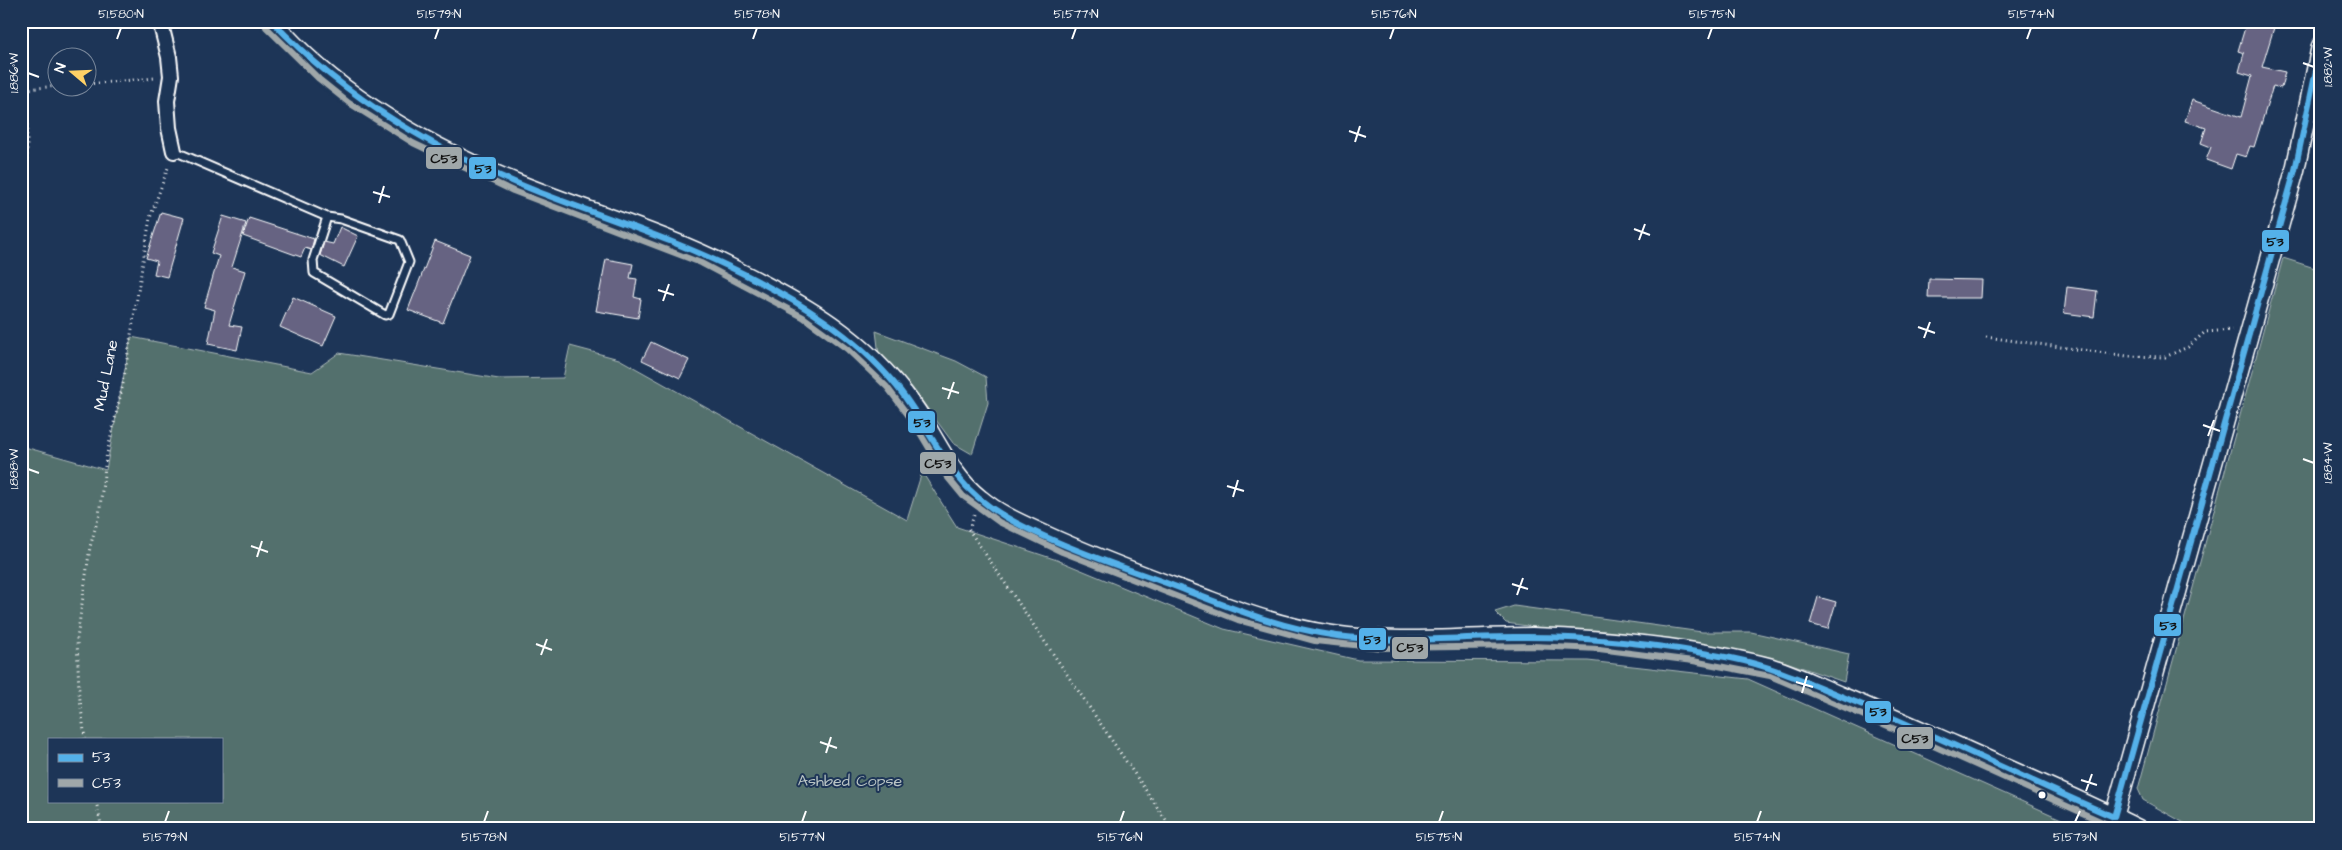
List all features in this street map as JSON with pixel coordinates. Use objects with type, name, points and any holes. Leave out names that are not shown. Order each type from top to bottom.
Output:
[{"type":"street","points":[[160,21],[169,57],[171,76],[168,100],[169,128],[174,151]]},
{"type":"street","points":[[272,21],[299,49],[374,110],[420,138],[515,182],[654,234],[716,260],[779,292],[831,323],[868,354],[900,389],[915,409],[956,475],[980,499],[1013,520],[1105,561],[1253,616],[1312,632],[1392,640],[1533,637],[1628,643],[1696,652],[1768,667],[1898,720],[2138,829]]},
{"type":"street","points":[[2096,829],[2110,815],[2250,332],[2299,154],[2321,46]]},
{"type":"lane","points":[[174,151],[327,217],[341,219],[400,240],[409,262],[389,314],[386,315],[314,273],[313,260],[327,217]]},
{"type":"path","points":[[98,83],[171,76]]},
{"type":"path","points":[[21,255],[27,216],[27,89],[48,87]]},
{"type":"path","name":"Mud Lane","points":[[84,738],[76,639],[90,548],[99,515],[106,458],[123,384],[150,218],[174,151]]},
{"type":"path","points":[[1986,337],[2127,356],[2164,357],[2188,347],[2206,332],[2224,329],[2250,332]]},
{"type":"path","points":[[980,499],[969,530],[1172,829]]},
{"type":"path","points":[[96,802],[102,829]]},
{"type":"green space","points":[[2283,258],[2321,270],[2321,829],[2195,829],[2143,800],[2138,789]]},
{"type":"green space","points":[[876,331],[956,361],[986,377],[988,403],[972,454],[953,443],[911,386],[879,355]]},
{"type":"green space","name":"Ashbed Copse","points":[[131,337],[312,372],[339,353],[499,379],[563,378],[570,346],[619,359],[907,520],[922,472],[957,527],[1057,560],[1224,629],[1358,660],[1588,661],[1748,679],[2068,822],[2064,829],[21,829],[21,446],[106,470]]},
{"type":"green space","points":[[1514,606],[1702,632],[1751,632],[1849,654],[1844,682],[1786,662],[1506,623],[1495,612]]},
{"type":"building","points":[[2247,21],[2276,21],[2262,67],[2285,72],[2281,88],[2273,86],[2254,147],[2250,146],[2246,157],[2236,154],[2231,169],[2206,160],[2211,147],[2201,143],[2206,128],[2185,121],[2192,100],[2241,117],[2252,76],[2239,72],[2244,53],[2238,51]]},
{"type":"building","points":[[161,212],[184,218],[167,277],[154,274],[157,261],[146,258]]},
{"type":"building","points":[[223,216],[246,223],[232,267],[245,271],[229,325],[242,327],[237,350],[208,344],[215,310],[204,307],[219,256],[211,253]]},
{"type":"building","points":[[249,218],[314,239],[311,250],[305,248],[301,257],[243,236]]},
{"type":"building","points":[[340,227],[358,236],[344,267],[320,255],[324,242],[333,244]]},
{"type":"building","points":[[435,241],[470,255],[443,323],[408,310]]},
{"type":"building","points":[[606,259],[633,264],[630,278],[637,279],[634,297],[641,299],[638,318],[596,311]]},
{"type":"building","points":[[1929,279],[1982,280],[1981,298],[1928,298]]},
{"type":"building","points":[[2067,287],[2097,291],[2094,317],[2064,313]]},
{"type":"building","points":[[293,297],[336,316],[323,346],[280,327]]},
{"type":"building","points":[[651,342],[689,360],[680,378],[642,360]]},
{"type":"building","points":[[1818,597],[1836,602],[1828,629],[1810,624]]},
{"type":"transit line","name":"53","points":[[272,21],[331,76],[363,100],[431,142],[541,193],[669,241],[719,262],[805,308],[843,334],[878,365],[903,394],[949,466],[968,489],[1006,517],[1048,538],[1088,555],[1272,622],[1337,636],[1381,640],[1514,637],[1569,638],[1677,649],[1731,658],[1764,666],[1858,703],[2114,817]]},
{"type":"transit line","name":"C53","points":[[266,27],[319,79],[349,103],[413,143],[513,191],[701,263],[803,317],[847,349],[887,387],[914,423],[944,473],[963,496],[999,522],[1062,552],[1238,620],[1315,641],[1382,648],[1532,646],[1599,649],[1693,661],[1770,676],[1909,735],[2118,829]]},
{"type":"transit line","name":"53","points":[[2114,817],[2295,170],[2321,47]]}]
